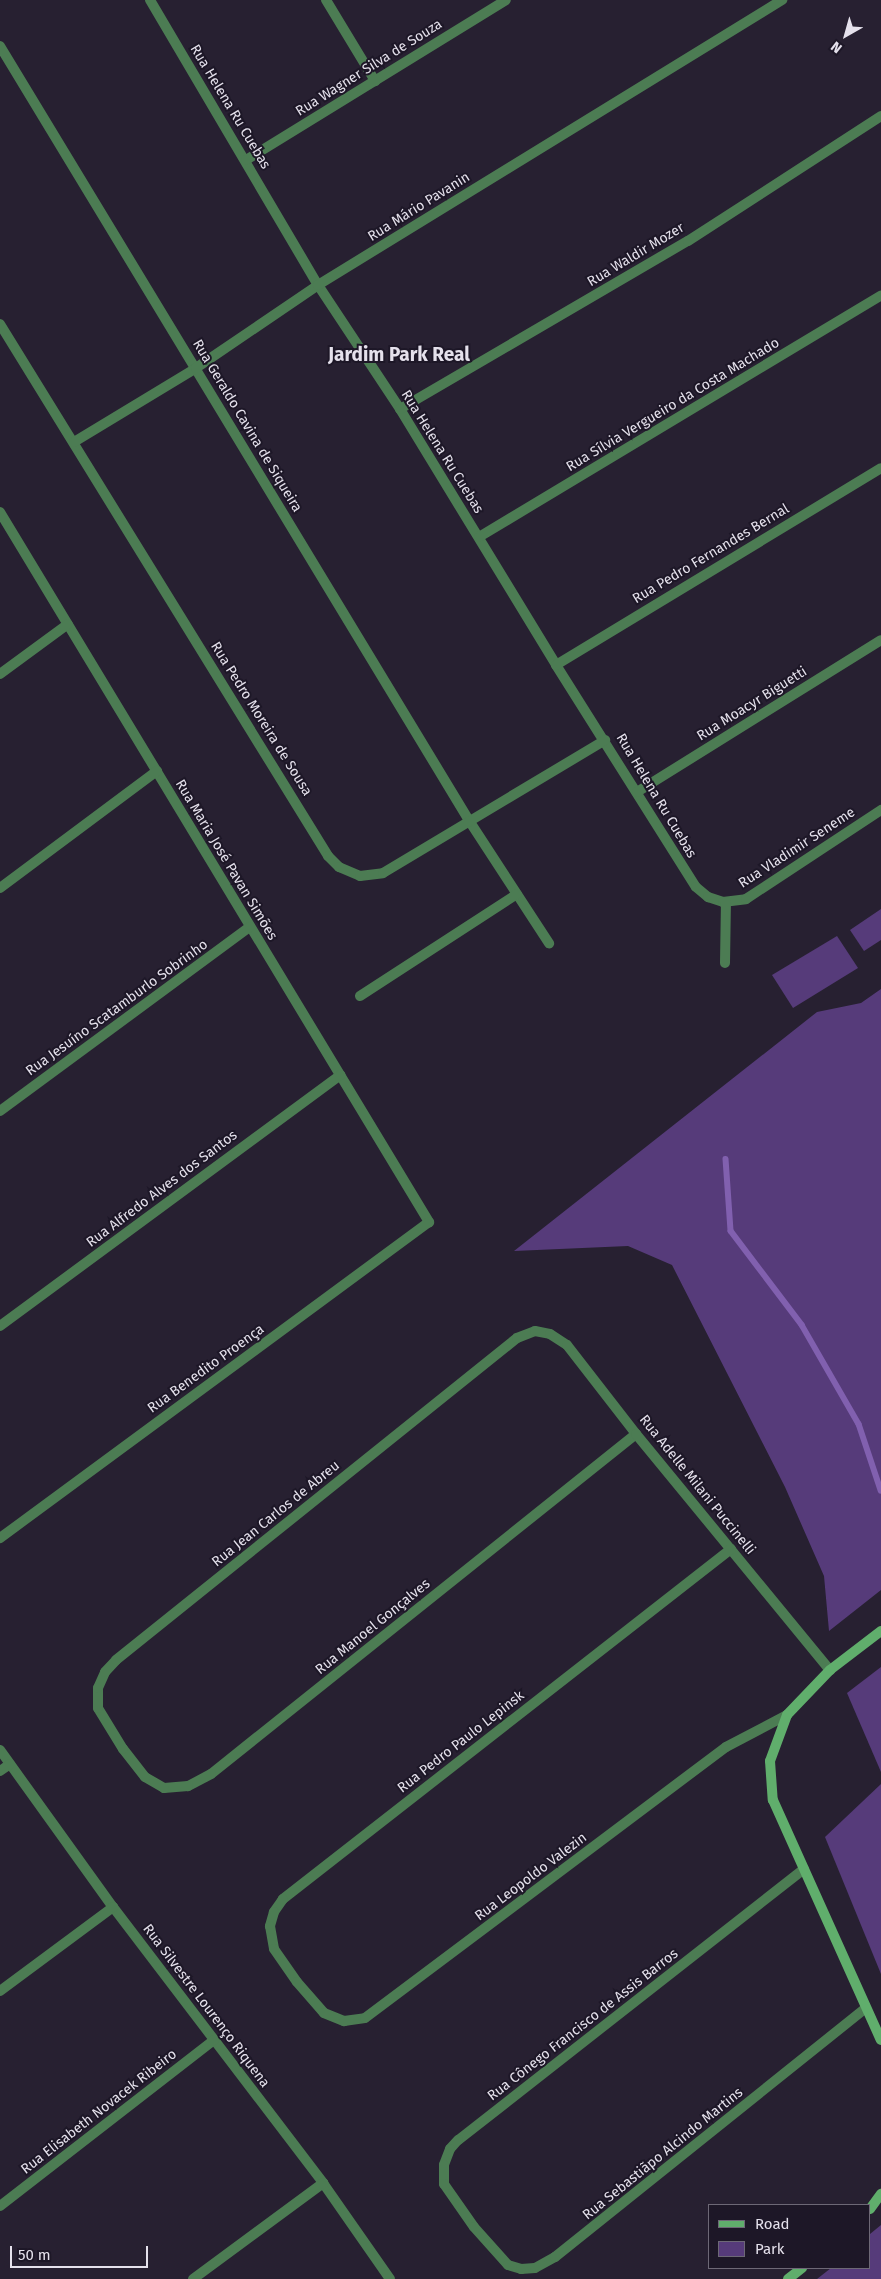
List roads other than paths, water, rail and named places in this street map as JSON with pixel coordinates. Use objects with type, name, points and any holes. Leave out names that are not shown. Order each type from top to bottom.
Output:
[{"type":"main road","points":[[881,1631],[830,1670],[787,1715],[770,1761],[773,1800],[881,2040]]},
{"type":"main road","points":[[871,2208],[881,2194]]},
{"type":"main road","points":[[788,2279],[801,2269]]},
{"type":"street","name":"Rua Helena Ru Cuebas","points":[[150,0],[318,285],[400,409],[556,665],[696,887],[708,897],[726,902]]},
{"type":"street","points":[[326,0],[375,80]]},
{"type":"street","name":"Rua Wagner Silva de Souza","points":[[246,160],[506,0]]},
{"type":"street","name":"Rua Mário Pavanin","points":[[74,442],[196,368],[318,285],[782,0]]},
{"type":"street","name":"Rua Geraldo Cavina de Siqueira","points":[[0,46],[470,822],[549,943]]},
{"type":"street","name":"Rua Waldir Mozer","points":[[400,409],[688,241],[881,116]]},
{"type":"street","name":"Rua Sílvia Vergueiro da Costa Machado","points":[[479,537],[881,295]]},
{"type":"street","name":"Rua Pedro Moreira de Sousa","points":[[0,324],[333,862],[353,875],[376,875],[390,870],[605,740]]},
{"type":"street","name":"Rua Pedro Fernandes Bernal","points":[[556,665],[881,468]]},
{"type":"street","name":"Rua Maria José Pavan Simões","points":[[0,512],[428,1222]]},
{"type":"street","points":[[0,674],[68,624]]},
{"type":"street","name":"Rua Moacyr Biguetti","points":[[637,792],[881,640]]},
{"type":"street","points":[[0,888],[156,771]]},
{"type":"street","name":"Rua Vladimir Seneme","points":[[726,902],[746,900],[881,810]]},
{"type":"street","points":[[360,996],[517,894]]},
{"type":"street","points":[[725,963],[726,902]]},
{"type":"street","name":"Rua Jesuíno Scatamburlo Sobrinho","points":[[0,1111],[250,927]]},
{"type":"street","name":"Rua Alfredo Alves dos Santos","points":[[0,1326],[340,1075]]},
{"type":"street","name":"Rua Benedito Proença","points":[[0,1538],[428,1222]]},
{"type":"street","name":"Rua Adelle Milani Puccinelli","points":[[535,1331],[550,1334],[567,1345],[636,1434],[830,1670]]},
{"type":"street","name":"Rua Jean Carlos de Abreu","points":[[123,1749],[98,1708],[98,1688],[105,1672],[116,1660],[517,1338],[535,1331]]},
{"type":"street","name":"Rua Manoel Gonçalves","points":[[123,1749],[145,1777],[164,1788],[188,1786],[211,1774],[636,1434]]},
{"type":"street","name":"Rua Pedro Paulo Lepinsk","points":[[297,1982],[274,1949],[272,1942],[272,1919],[283,1899],[731,1549]]},
{"type":"street","name":"Rua Leopoldo Valezin","points":[[297,1982],[318,2008],[330,2017],[351,2021],[372,2015],[726,1747],[787,1715]]},
{"type":"street","name":"Rua Silvestre Lourenço Riquena","points":[[0,1750],[113,1907],[323,2183],[390,2279]]},
{"type":"street","points":[[0,1771],[10,1764]]},
{"type":"street","name":"Rua Cônego Francisco de Assis Barros","points":[[474,2227],[444,2184],[444,2165],[450,2149],[458,2140],[804,1869]]},
{"type":"street","points":[[0,1991],[113,1907]]},
{"type":"street","name":"Rua Sebastiãpo Alcindo Martins","points":[[474,2227],[508,2265],[521,2269],[535,2268],[555,2257],[866,2008]]},
{"type":"street","name":"Rua Elisabeth Novacek Ribeiro","points":[[0,2206],[214,2040]]},
{"type":"street","points":[[193,2279],[323,2183]]},
{"type":"waterway","points":[[726,1159],[731,1231],[802,1325],[859,1424],[881,1490]]},
{"type":"district","name":"Jardim Park Real","points":[[399,355]]}]
